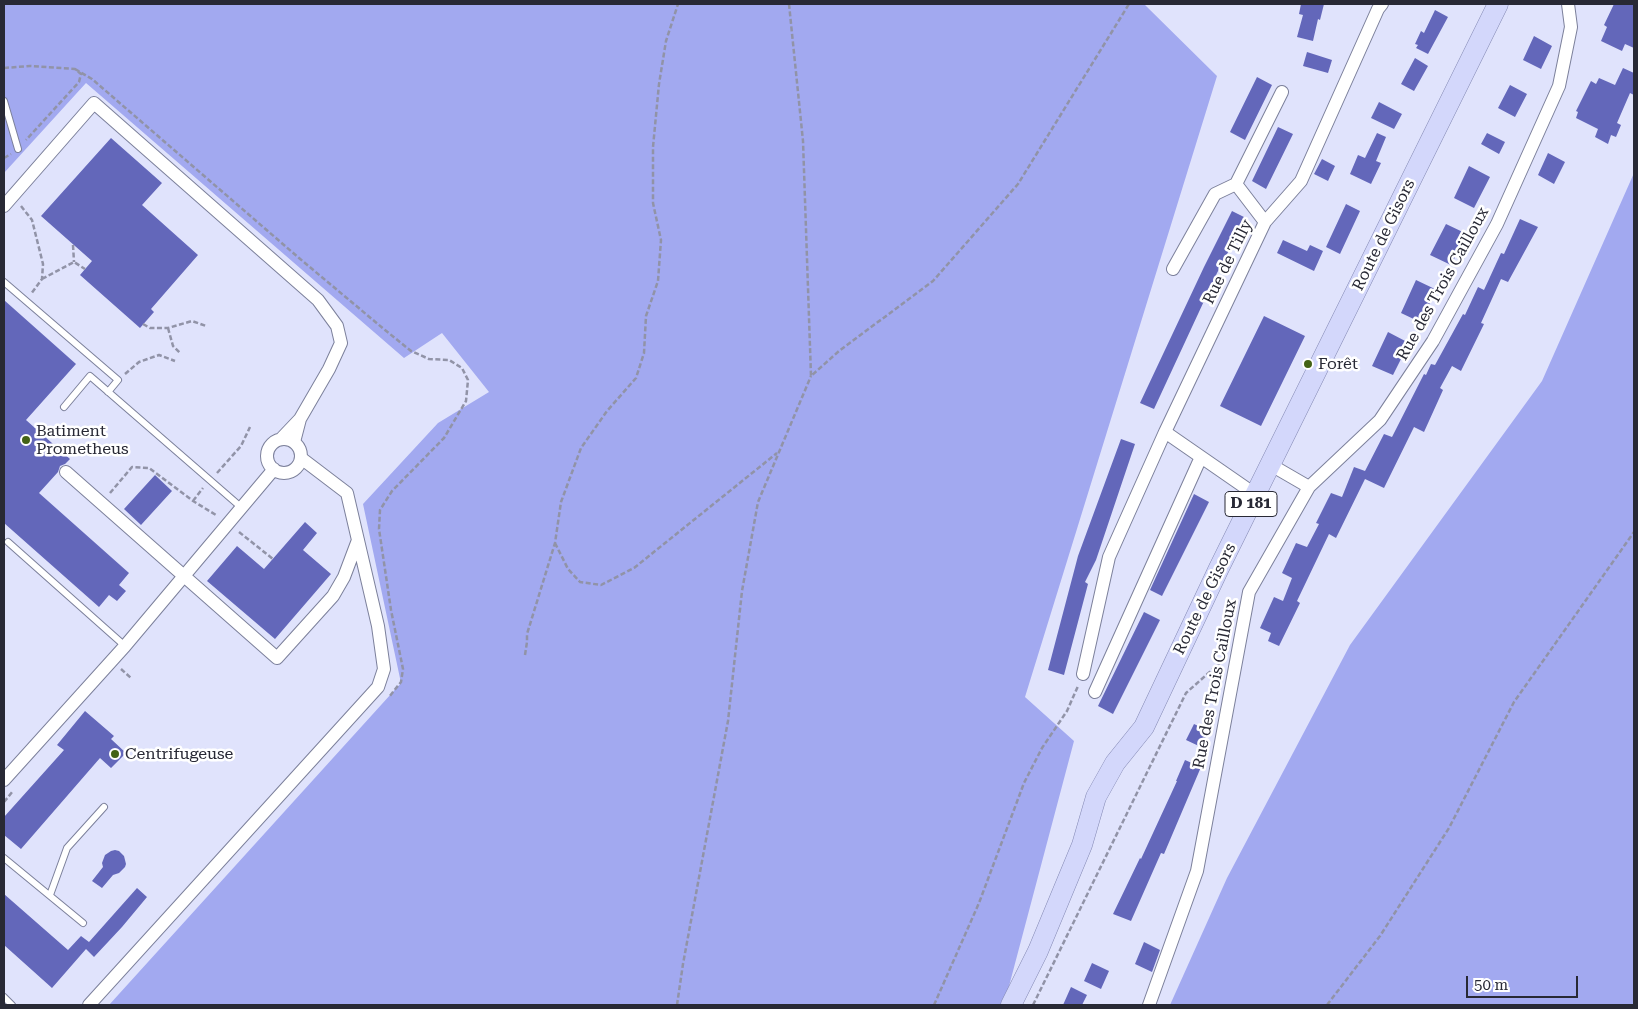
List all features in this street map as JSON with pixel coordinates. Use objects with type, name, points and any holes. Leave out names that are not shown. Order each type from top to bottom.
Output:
[{"type":"main road","name":"Route de Gisors","points":[[1011,1005],[1038,951],[1082,845],[1096,797],[1115,763],[1144,727],[1219,568],[1498,4]]},
{"type":"street","name":"Rue des Trois Cailloux","points":[[1149,1005],[1197,871],[1249,592],[1310,487],[1380,420],[1433,341],[1497,224],[1560,86],[1571,27],[1568,4]]},
{"type":"street","name":"Rue de Tilly","points":[[1083,674],[1109,558],[1165,432],[1265,222],[1302,181],[1379,5]]},
{"type":"street","points":[[1173,269],[1215,194],[1236,184],[1282,92]]},
{"type":"street","points":[[4,206],[94,103],[318,300],[337,326],[341,343],[329,370],[300,419],[282,439]]},
{"type":"street","points":[[1236,184],[1265,222]]},
{"type":"street","points":[[294,442],[300,419]]},
{"type":"street","points":[[1165,432],[1256,495]]},
{"type":"street","points":[[282,439],[294,442],[300,449],[301,458],[297,466],[289,472],[278,472],[268,462],[268,449],[274,442],[282,439]]},
{"type":"street","points":[[1095,692],[1200,457]]},
{"type":"street","points":[[89,1005],[378,687],[384,669],[378,626],[347,493],[301,458]]},
{"type":"street","points":[[1271,465],[1310,487]]},
{"type":"street","points":[[4,780],[125,646],[274,469]]},
{"type":"street","points":[[66,472],[277,658],[333,596],[344,577],[358,540]]},
{"type":"lane","points":[[4,101],[18,149]]},
{"type":"lane","points":[[4,282],[118,380],[108,392]]},
{"type":"lane","points":[[64,407],[90,376],[242,508]]},
{"type":"lane","points":[[8,542],[125,646]]},
{"type":"lane","points":[[50,895],[67,848],[104,807]]},
{"type":"lane","points":[[4,858],[83,923]]},
{"type":"lane","points":[[4,997],[12,1005]]},
{"type":"path","points":[[525,655],[527,634],[555,543],[561,502],[581,448],[607,411],[636,378],[644,353],[646,316],[658,281],[661,240],[653,203],[653,147],[659,84],[666,41],[678,4]]},
{"type":"path","points":[[677,1005],[728,721],[742,591],[758,502],[811,376],[804,141],[789,4]]},
{"type":"path","points":[[811,376],[839,351],[933,281],[1018,184],[1129,4]]},
{"type":"path","points":[[4,68],[30,66],[75,69],[92,79],[299,258],[411,351],[429,358],[449,360],[462,368],[468,380],[466,401],[444,438],[392,491],[380,510],[379,529],[391,610],[403,669],[401,682],[386,700]]},
{"type":"path","points":[[4,158],[7,158],[18,149],[79,82],[80,74],[75,69]]},
{"type":"path","points":[[13,194],[32,220],[43,264],[42,279]]},
{"type":"path","points":[[74,244],[74,262]]},
{"type":"path","points":[[26,301],[42,279],[74,262]]},
{"type":"path","points":[[74,262],[85,269]]},
{"type":"path","points":[[144,324],[150,328],[168,328],[192,321],[206,326]]},
{"type":"path","points":[[168,328],[173,346],[180,354]]},
{"type":"path","points":[[118,380],[139,362],[159,355],[174,361]]},
{"type":"path","points":[[101,504],[132,467],[149,468],[193,500],[241,446],[250,427]]},
{"type":"path","points":[[555,543],[568,569],[580,582],[600,585],[634,568],[779,452]]},
{"type":"path","points":[[1327,1005],[1380,936],[1449,828],[1514,702],[1634,532]]},
{"type":"path","points":[[1033,1005],[1186,693],[1225,659]]},
{"type":"path","points":[[934,1005],[979,903],[1024,783],[1042,748],[1067,711],[1083,674]]},
{"type":"shaded area","points":[[4,4],[1144,4],[1217,76],[1025,697],[1074,741],[1004,1005],[109,1005],[401,683],[363,504],[438,423],[489,392],[442,333],[404,358],[86,83],[4,173]]},
{"type":"shaded area","points":[[1634,173],[1634,1005],[1170,1005],[1227,878],[1350,645],[1542,381]]},
{"type":"building","points":[[1301,4],[1324,4],[1313,41],[1297,37],[1303,15],[1299,14]]},
{"type":"building","points":[[1614,4],[1634,4],[1634,48],[1625,44],[1622,51],[1601,41],[1607,27],[1604,25]]},
{"type":"building","points":[[1435,10],[1448,17],[1428,54],[1416,48],[1418,45],[1415,44],[1421,31],[1424,33]]},
{"type":"building","points":[[1534,36],[1552,46],[1541,69],[1523,60]]},
{"type":"building","points":[[1307,52],[1332,60],[1328,73],[1303,66]]},
{"type":"building","points":[[1415,58],[1428,66],[1414,91],[1401,84]]},
{"type":"building","points":[[1623,68],[1634,73],[1634,95],[1630,93],[1617,123],[1621,125],[1616,137],[1611,135],[1608,144],[1595,137],[1598,129],[1576,118],[1578,112],[1576,111],[1591,81],[1596,84],[1599,78],[1615,85]]},
{"type":"building","points":[[1257,77],[1272,85],[1245,140],[1230,132]]},
{"type":"building","points":[[1510,85],[1527,94],[1515,117],[1498,108]]},
{"type":"building","points":[[1379,102],[1402,114],[1394,129],[1371,118]]},
{"type":"building","points":[[1278,127],[1293,134],[1266,189],[1252,181]]},
{"type":"building","points":[[1377,133],[1386,137],[1376,161],[1381,163],[1371,184],[1350,174],[1358,155],[1365,158]]},
{"type":"building","points":[[1487,133],[1505,142],[1499,154],[1481,144]]},
{"type":"building","points":[[111,138],[162,183],[142,205],[198,255],[151,309],[154,312],[140,328],[80,275],[92,261],[41,216]]},
{"type":"building","points":[[1548,153],[1565,162],[1554,184],[1538,175]]},
{"type":"building","points":[[1322,159],[1335,166],[1328,181],[1314,174]]},
{"type":"building","points":[[1469,166],[1490,177],[1474,208],[1454,198]]},
{"type":"building","points":[[1346,204],[1360,211],[1340,254],[1326,247]]},
{"type":"building","points":[[1232,211],[1246,218],[1217,273],[1154,409],[1140,403],[1204,267]]},
{"type":"building","points":[[1520,219],[1538,227],[1508,282],[1501,279],[1481,323],[1484,324],[1461,371],[1452,366],[1440,388],[1443,390],[1424,432],[1414,427],[1384,488],[1365,479],[1336,538],[1329,534],[1297,601],[1300,603],[1279,646],[1268,641],[1271,633],[1260,628],[1274,597],[1283,601],[1292,578],[1282,573],[1296,543],[1307,547],[1319,524],[1316,523],[1331,493],[1342,497],[1354,467],[1365,471],[1384,434],[1392,437],[1424,374],[1426,375],[1431,364],[1435,365],[1463,314],[1465,315],[1478,287],[1484,290],[1501,253],[1504,254]]},
{"type":"building","points":[[1446,224],[1467,234],[1451,265],[1430,255]]},
{"type":"building","points":[[1283,240],[1307,251],[1310,245],[1323,251],[1314,271],[1277,253]]},
{"type":"building","points":[[1416,280],[1437,290],[1420,322],[1401,313]]},
{"type":"building","name":"Batiment Prometheus","points":[[4,300],[76,364],[26,420],[70,459],[60,466],[58,472],[39,493],[129,573],[119,585],[126,591],[117,601],[109,595],[99,607],[4,523]]},
{"type":"building","points":[[1264,316],[1305,336],[1261,426],[1220,406]]},
{"type":"building","points":[[1388,332],[1409,343],[1393,375],[1372,366]]},
{"type":"building","points":[[1121,439],[1135,444],[1096,560],[1085,582],[1088,584],[1064,675],[1048,670],[1078,556]]},
{"type":"building","points":[[155,475],[172,491],[141,525],[124,509]]},
{"type":"building","points":[[1194,494],[1209,502],[1162,596],[1150,590]]},
{"type":"building","points":[[305,522],[317,533],[303,550],[331,574],[275,639],[207,581],[237,546],[264,569]]},
{"type":"building","points":[[1144,612],[1160,620],[1113,714],[1098,706]]},
{"type":"building","points":[[85,711],[114,736],[111,739],[126,753],[111,768],[100,758],[21,849],[4,835],[4,817],[64,750],[57,745]]},
{"type":"building","points":[[1194,724],[1209,731],[1201,747],[1186,740]]},
{"type":"building","points":[[1185,760],[1201,767],[1164,854],[1161,853],[1131,921],[1113,914],[1141,859]]},
{"type":"building","points":[[115,850],[124,856],[125,867],[119,873],[113,875],[102,888],[92,881],[103,867],[102,863],[105,855]]},
{"type":"building","points":[[137,888],[147,897],[122,927],[94,957],[86,949],[52,988],[4,945],[4,894],[68,950],[81,936],[89,942]]},
{"type":"building","points":[[1144,942],[1160,950],[1152,972],[1135,964]]},
{"type":"building","points":[[1092,963],[1109,971],[1101,989],[1084,981]]},
{"type":"building","points":[[1071,987],[1087,995],[1082,1005],[1063,1005]]},
{"type":"place","name":"Forêt","points":[[1308,364]]},
{"type":"place","name":"Batiment Prometheus","points":[[26,440]]},
{"type":"place","name":"Centrifugeuse","points":[[115,754]]}]
